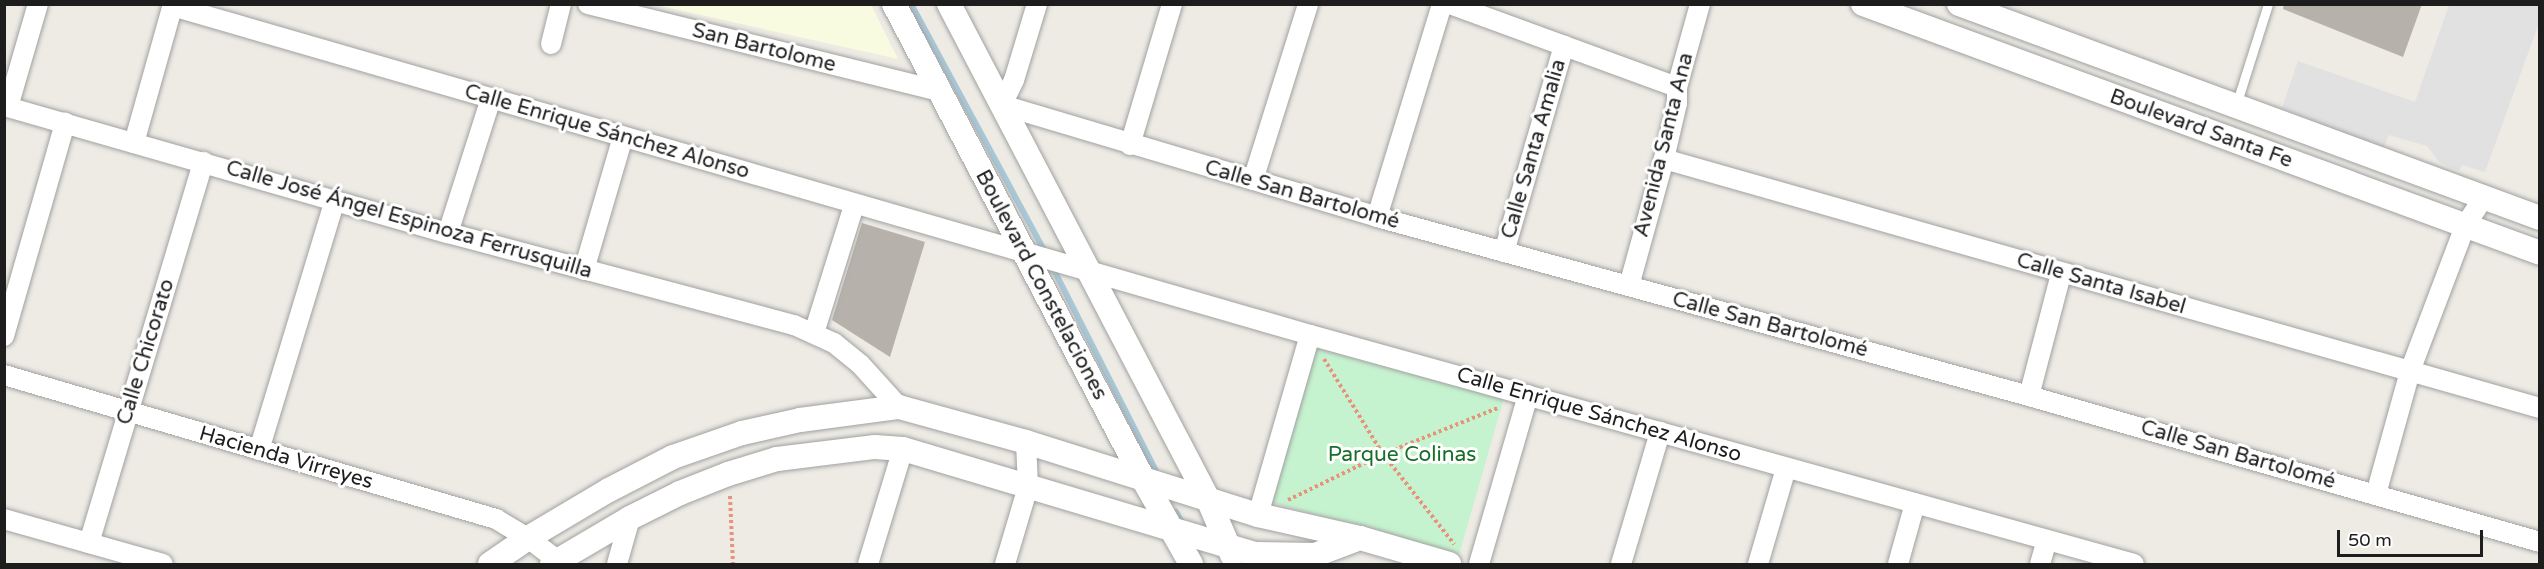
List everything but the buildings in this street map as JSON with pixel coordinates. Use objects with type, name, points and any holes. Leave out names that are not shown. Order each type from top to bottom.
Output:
[{"type":"street","points":[[6,107],[38,4]]},
{"type":"street","points":[[551,44],[561,4]]},
{"type":"street","name":"San Bartolome","points":[[588,4],[939,91]]},
{"type":"street","name":"Boulevard Constelaciones","points":[[894,4],[939,91],[1032,254],[1142,477],[1191,564]]},
{"type":"street","points":[[949,4],[1002,105],[1076,266],[1208,499],[1233,555]]},
{"type":"street","points":[[1002,105],[1014,80],[1037,4]]},
{"type":"street","points":[[1130,145],[1172,4]]},
{"type":"street","points":[[1254,180],[1308,4]]},
{"type":"street","points":[[1377,217],[1442,4]]},
{"type":"street","points":[[1450,4],[1677,87]]},
{"type":"street","name":"Avenida Santa Ana","points":[[1629,286],[1664,159],[1677,103],[1677,87],[1700,4]]},
{"type":"street","name":"Boulevard Santa Fe","points":[[1863,4],[2540,253]]},
{"type":"street","name":"Boulevard Santa Fe","points":[[1959,4],[2540,218]]},
{"type":"street","points":[[134,143],[173,5]]},
{"type":"street","name":"Calle Enrique Sánchez Alonso","points":[[173,5],[854,205],[1076,266],[1310,335],[2134,564]]},
{"type":"street","name":"Calle Santa Amalia","points":[[1504,252],[1564,46]]},
{"type":"street","points":[[448,233],[491,98]]},
{"type":"street","name":"Calle San Bartolomé","points":[[1002,105],[1377,217],[2029,396],[2540,542]]},
{"type":"street","name":"Calle José Ángel Espinoza Ferrusquilla","points":[[6,107],[448,233],[814,333],[834,343],[860,364],[899,407]]},
{"type":"street","points":[[4,336],[65,123]]},
{"type":"street","points":[[584,270],[623,137]]},
{"type":"street","name":"Calle Santa Isabel","points":[[1664,159],[2061,274],[2540,408]]},
{"type":"street","name":"Calle Chicorato","points":[[89,543],[202,162]]},
{"type":"street","points":[[2376,494],[2410,371],[2465,226],[2483,198]]},
{"type":"street","points":[[259,450],[335,200]]},
{"type":"street","points":[[814,333],[854,205]]},
{"type":"street","points":[[2029,396],[2061,274]]},
{"type":"street","points":[[1258,515],[1310,335]]},
{"type":"street","name":"Hacienda Virreyes","points":[[4,375],[496,519],[528,538],[554,562]]},
{"type":"street","points":[[1479,564],[1528,395]]},
{"type":"street","points":[[490,564],[528,538],[609,490],[673,457],[742,433],[800,420],[899,407],[1026,442],[1258,515],[1360,538],[1453,555]]},
{"type":"street","points":[[1622,564],[1660,432]]},
{"type":"street","points":[[1005,564],[1028,487],[1026,442]]},
{"type":"street","points":[[554,562],[630,518],[680,493],[728,474],[777,459],[875,447],[903,449],[1173,530],[1233,555],[1270,564]]},
{"type":"street","points":[[868,564],[903,449]]},
{"type":"street","points":[[1758,564],[1786,468]]},
{"type":"street","points":[[1898,564],[1915,503]]},
{"type":"street","points":[[617,564],[630,518]]},
{"type":"street","points":[[4,519],[162,564]]},
{"type":"street","points":[[1233,555],[1315,555],[1360,538]]},
{"type":"street","points":[[2040,564],[2047,540]]},
{"type":"lane","points":[[2235,105],[2268,4]]},
{"type":"path","points":[[1310,335],[1383,454],[1453,555]]},
{"type":"path","points":[[1258,515],[1383,454],[1528,395]]},
{"type":"path","points":[[728,474],[733,564]]},
{"type":"shaded area","points":[[656,5],[871,5],[898,59]]},
{"type":"shaded area","points":[[2449,5],[2539,5],[2539,23],[2485,172],[2462,165],[2459,171],[2440,163],[2427,146],[2389,135],[2383,149],[2282,108],[2298,61],[2415,102]]},
{"type":"green space","name":"Parque Colinas","points":[[1307,345],[1504,398],[1459,555],[1266,501]]},
{"type":"waterway","points":[[911,4],[1045,252]]},
{"type":"waterway","points":[[1052,266],[1155,469]]},
{"type":"waterway","points":[[1176,512],[1183,524]]}]
